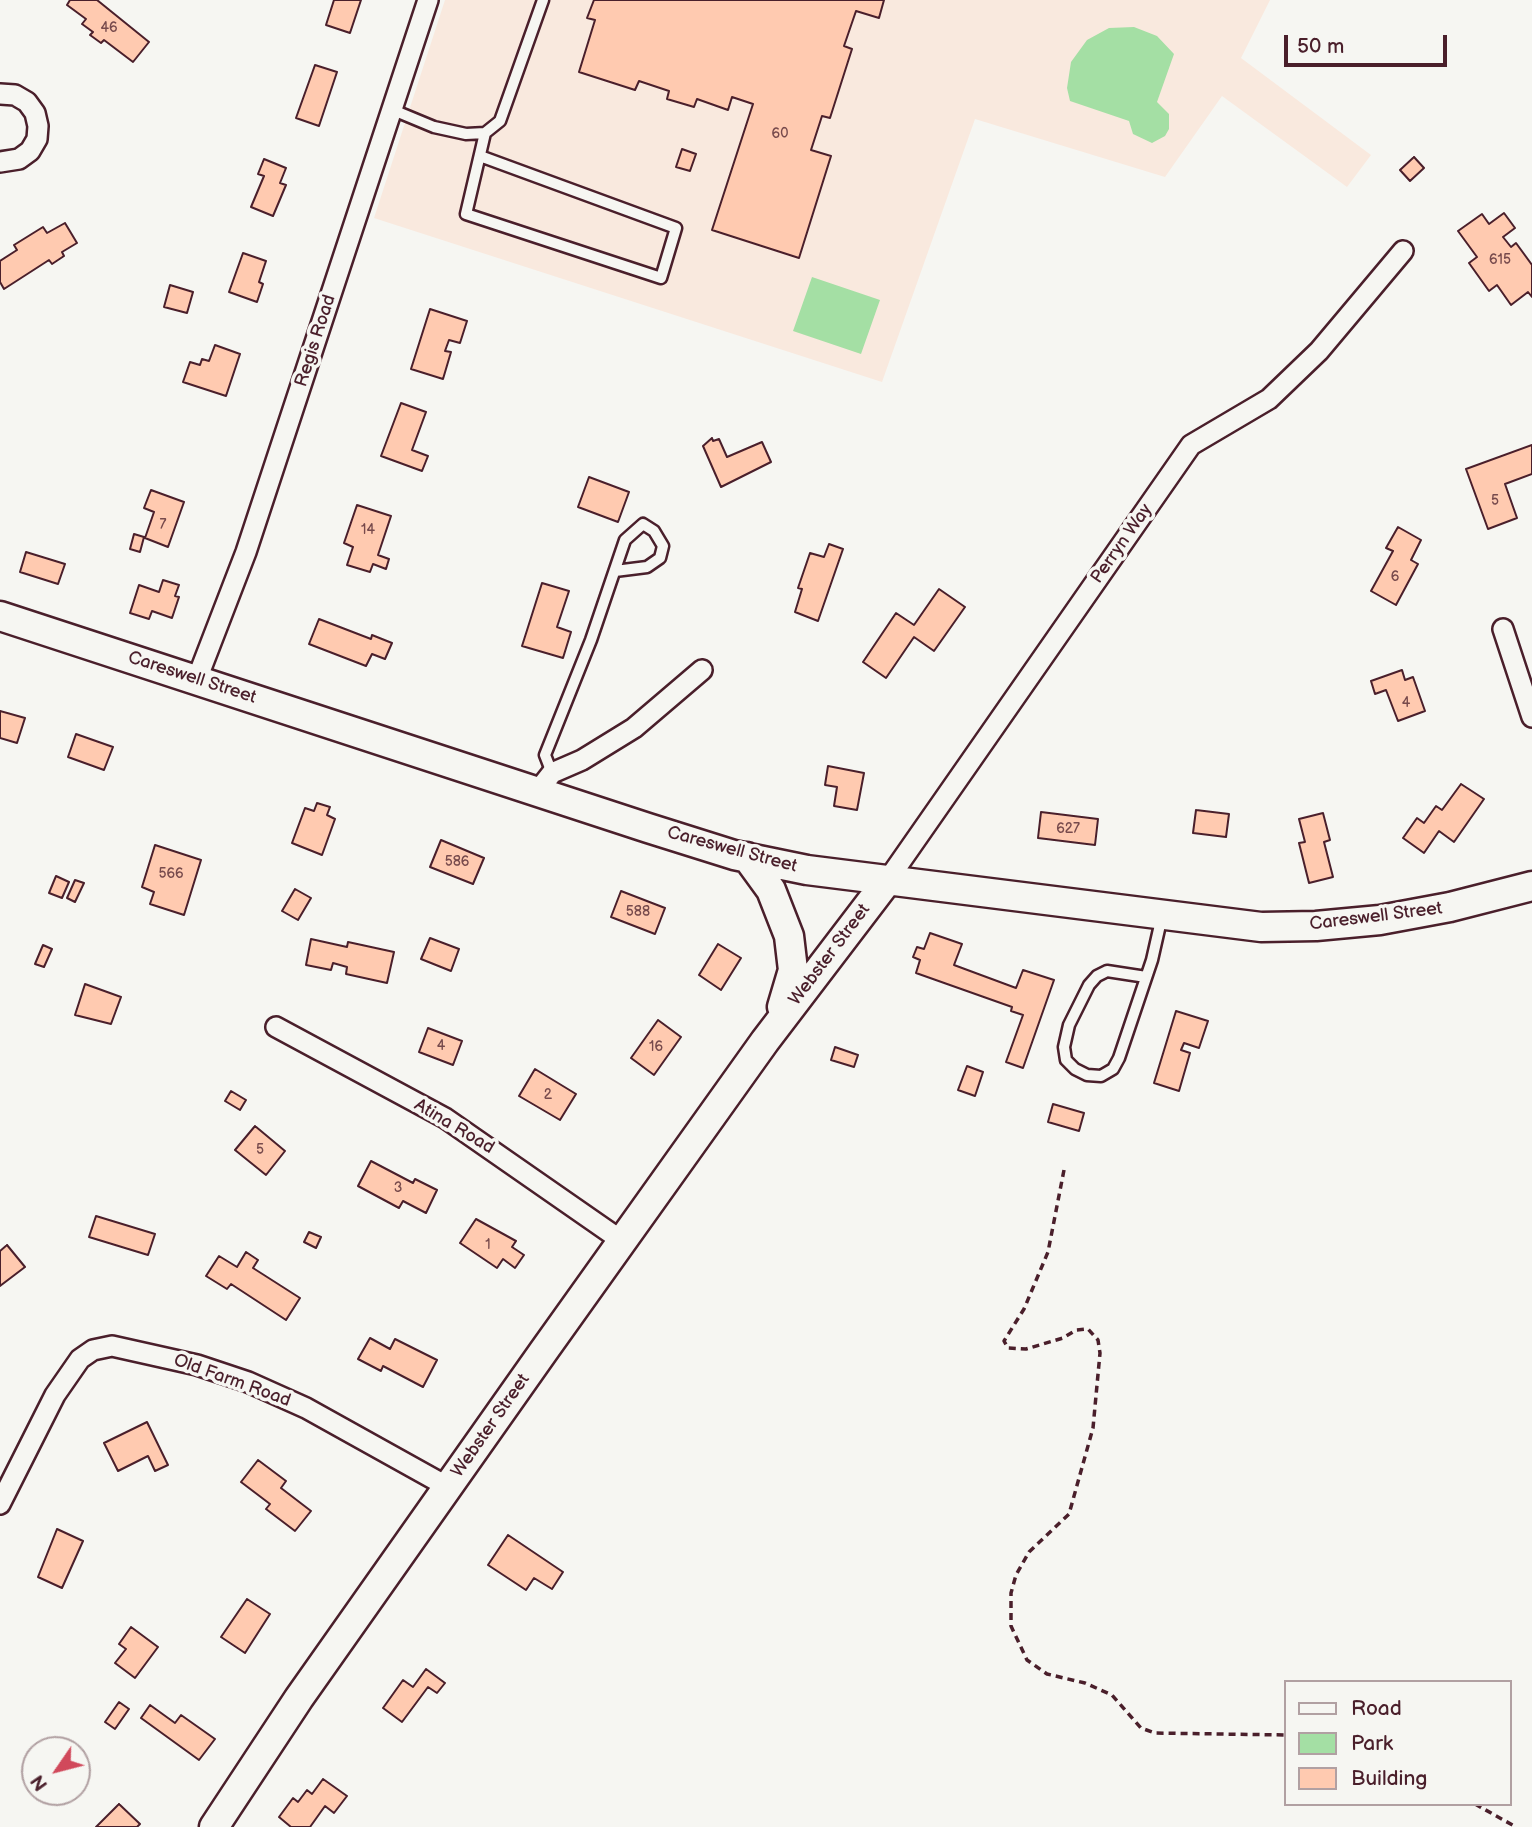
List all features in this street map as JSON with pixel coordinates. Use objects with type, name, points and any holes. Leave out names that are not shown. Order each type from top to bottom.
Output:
[{"type":"main road","name":"Careswell Street","points":[[0,617],[197,679],[545,782],[747,857],[887,881],[1249,926],[1316,926],[1380,920],[1438,910],[1532,886]]},
{"type":"main road","name":"Webster Street","points":[[747,857],[771,890],[789,936],[793,970],[774,1029]]},
{"type":"main road","name":"Webster Street","points":[[214,1827],[299,1698],[622,1241],[774,1029],[887,881]]},
{"type":"street","name":"Regis Road","points":[[197,679],[246,552],[428,0]]},
{"type":"street","points":[[0,93],[15,95],[27,102],[35,113],[38,126],[37,139],[30,151],[19,159],[0,162]]},
{"type":"street","name":"Perryn Way","points":[[887,881],[1191,444],[1269,400],[1319,351],[1403,251]]},
{"type":"street","points":[[1503,629],[1532,716]]},
{"type":"street","points":[[545,782],[634,728],[702,670]]},
{"type":"street","name":"Atina Road","points":[[276,1027],[445,1118],[622,1241]]},
{"type":"street","name":"Old Farm Road","points":[[0,1504],[55,1395],[74,1368],[93,1350],[112,1346],[197,1365],[248,1382],[306,1408],[448,1486]]},
{"type":"lane","points":[[393,110],[434,127],[466,134],[485,133],[500,121],[543,0]]},
{"type":"lane","points":[[480,156],[676,228],[661,278],[466,214],[485,133]]},
{"type":"lane","points":[[545,782],[545,755],[625,540],[643,524],[654,531],[663,546],[660,558],[647,567],[615,571]]},
{"type":"lane","points":[[1146,977],[1107,971],[1097,976],[1089,985],[1069,1025],[1064,1047],[1066,1060],[1075,1069],[1087,1075],[1101,1076],[1113,1069],[1146,977],[1162,915]]},
{"type":"path","points":[[1065,1170],[1057,1217],[1044,1262],[1024,1310],[1004,1341],[1008,1348],[1026,1349],[1063,1338],[1076,1330],[1088,1329],[1098,1340],[1100,1353],[1093,1428],[1069,1514],[1029,1552],[1016,1575],[1011,1593],[1011,1626],[1027,1660],[1047,1674],[1085,1683],[1112,1695],[1141,1728],[1155,1733],[1284,1735]]},
{"type":"path","points":[[1479,1806],[1516,1827]]},
{"type":"shaded area","points":[[445,0],[1270,0],[1241,58],[1371,155],[1347,187],[1222,96],[1165,177],[975,119],[882,382],[374,218]]},
{"type":"green space","points":[[1134,27],[1157,36],[1174,54],[1157,102],[1169,114],[1169,129],[1165,136],[1152,143],[1133,134],[1129,121],[1070,101],[1067,88],[1071,62],[1087,40],[1109,28]]},
{"type":"green space","points":[[812,277],[880,300],[861,354],[793,331]]},
{"type":"building","points":[[70,0],[97,0],[149,42],[133,62],[104,40],[101,43],[90,35],[93,32],[82,24],[86,19],[67,5]]},
{"type":"building","points":[[334,0],[361,0],[350,33],[326,25]]},
{"type":"building","points":[[594,0],[884,0],[879,18],[856,11],[844,46],[852,49],[830,118],[822,116],[811,150],[831,156],[799,258],[712,230],[753,104],[732,97],[728,110],[697,99],[694,107],[667,99],[669,91],[639,81],[635,90],[579,72],[595,20],[587,18]]},
{"type":"building","points":[[315,65],[337,72],[319,126],[296,118]]},
{"type":"building","points":[[682,149],[696,154],[690,171],[676,167]]},
{"type":"building","points":[[1414,157],[1424,168],[1410,181],[1400,170]]},
{"type":"building","points":[[264,159],[286,168],[280,183],[286,185],[273,216],[251,207],[264,176],[258,174]]},
{"type":"building","points":[[1504,213],[1515,228],[1503,237],[1511,247],[1516,243],[1532,265],[1532,297],[1528,292],[1511,305],[1497,285],[1489,291],[1469,263],[1477,257],[1458,231],[1482,214],[1489,224]]},
{"type":"building","points":[[65,223],[77,243],[62,252],[64,256],[52,264],[49,260],[4,289],[0,282],[0,261],[17,250],[14,245],[43,227],[47,233]]},
{"type":"building","points":[[243,253],[266,261],[259,282],[263,284],[257,302],[229,292]]},
{"type":"building","points":[[170,285],[193,292],[187,313],[164,307]]},
{"type":"building","points":[[430,309],[467,321],[460,343],[449,340],[445,351],[451,352],[443,379],[411,369]]},
{"type":"building","points":[[215,345],[240,354],[226,396],[183,382],[190,362],[200,365],[202,359],[209,361]]},
{"type":"building","points":[[401,403],[426,412],[412,450],[428,456],[422,471],[381,456]]},
{"type":"building","points":[[712,438],[713,441],[719,439],[727,457],[762,442],[771,462],[721,487],[703,446]]},
{"type":"building","points":[[1532,445],[1532,474],[1505,484],[1517,518],[1488,529],[1466,469]]},
{"type":"building","points":[[589,477],[629,492],[618,522],[578,507]]},
{"type":"building","points":[[151,490],[184,502],[168,547],[145,538],[154,512],[144,508]]},
{"type":"building","points":[[357,505],[391,516],[378,555],[389,559],[386,569],[373,564],[370,572],[347,565],[353,547],[344,543]]},
{"type":"building","points":[[1398,527],[1421,540],[1411,560],[1418,564],[1396,605],[1371,591],[1393,551],[1386,548]]},
{"type":"building","points":[[134,534],[144,537],[140,552],[130,549]]},
{"type":"building","points":[[829,544],[843,549],[818,621],[795,612],[802,589],[798,588],[810,553],[824,557]]},
{"type":"building","points":[[26,552],[65,564],[58,584],[20,572]]},
{"type":"building","points":[[163,580],[179,585],[175,596],[179,597],[172,618],[152,611],[149,619],[130,613],[139,585],[159,592]]},
{"type":"building","points":[[542,583],[569,591],[557,627],[571,632],[563,658],[522,646]]},
{"type":"building","points":[[939,589],[965,607],[934,651],[914,637],[886,678],[863,662],[896,613],[914,625]]},
{"type":"building","points":[[319,619],[371,639],[372,635],[392,643],[385,659],[372,654],[366,666],[309,644]]},
{"type":"building","points":[[1402,670],[1405,680],[1413,677],[1425,711],[1398,721],[1386,690],[1375,694],[1371,681]]},
{"type":"building","points":[[0,711],[25,718],[17,743],[0,738]]},
{"type":"building","points":[[76,734],[113,747],[104,770],[68,757]]},
{"type":"building","points":[[828,766],[864,773],[857,810],[834,806],[837,787],[825,785]]},
{"type":"building","points":[[1461,784],[1484,799],[1454,842],[1439,831],[1424,853],[1403,838],[1417,818],[1424,823],[1436,806],[1442,810]]},
{"type":"building","points":[[317,803],[330,807],[327,815],[335,819],[322,855],[292,843],[305,808],[314,811]]},
{"type":"building","points":[[1196,810],[1229,814],[1226,837],[1193,833]]},
{"type":"building","points":[[1041,812],[1098,819],[1095,845],[1038,838]]},
{"type":"building","points":[[1323,813],[1330,840],[1324,842],[1333,877],[1309,883],[1299,843],[1305,842],[1299,819]]},
{"type":"building","points":[[441,840],[484,858],[473,884],[430,867]]},
{"type":"building","points":[[155,845],[201,860],[184,915],[150,904],[154,892],[142,887]]},
{"type":"building","points":[[56,876],[69,882],[62,898],[49,893]]},
{"type":"building","points":[[75,880],[84,883],[75,902],[67,898]]},
{"type":"building","points":[[295,889],[311,898],[298,920],[282,911]]},
{"type":"building","points":[[621,891],[665,908],[655,934],[611,917]]},
{"type":"building","points":[[930,933],[962,944],[954,965],[1016,988],[1023,970],[1054,980],[1023,1068],[1006,1062],[1023,1015],[1011,1011],[1012,1007],[916,973],[920,960],[913,957],[917,947],[924,949]]},
{"type":"building","points":[[430,938],[459,949],[451,971],[421,959]]},
{"type":"building","points":[[311,939],[347,947],[348,942],[394,952],[387,983],[346,974],[347,967],[333,963],[331,970],[306,965]]},
{"type":"building","points":[[718,944],[741,958],[721,990],[699,975]]},
{"type":"building","points":[[43,945],[52,949],[44,967],[35,964]]},
{"type":"building","points":[[85,984],[121,997],[111,1024],[75,1015]]},
{"type":"building","points":[[1176,1011],[1208,1021],[1199,1048],[1184,1043],[1181,1050],[1190,1053],[1179,1091],[1154,1083]]},
{"type":"building","points":[[658,1020],[681,1037],[654,1075],[631,1058]]},
{"type":"building","points":[[428,1028],[462,1041],[453,1065],[419,1052]]},
{"type":"building","points":[[835,1047],[858,1055],[854,1067],[831,1060]]},
{"type":"building","points":[[967,1066],[983,1072],[975,1096],[958,1090]]},
{"type":"building","points":[[535,1069],[576,1094],[560,1120],[519,1096]]},
{"type":"building","points":[[231,1091],[246,1100],[240,1110],[225,1101]]},
{"type":"building","points":[[1053,1104],[1084,1113],[1079,1131],[1048,1122]]},
{"type":"building","points":[[255,1126],[285,1151],[266,1175],[235,1150]]},
{"type":"building","points":[[371,1161],[413,1183],[415,1179],[437,1190],[426,1213],[403,1201],[399,1208],[358,1186]]},
{"type":"building","points":[[96,1216],[155,1234],[148,1255],[89,1237]]},
{"type":"building","points":[[476,1219],[516,1241],[512,1247],[524,1255],[515,1268],[503,1259],[497,1268],[460,1243]]},
{"type":"building","points":[[309,1232],[321,1237],[316,1248],[304,1242]]},
{"type":"building","points":[[7,1245],[25,1267],[0,1286],[0,1251]]},
{"type":"building","points":[[246,1252],[258,1260],[253,1268],[300,1298],[286,1320],[231,1284],[227,1289],[206,1276],[219,1256],[237,1267]]},
{"type":"building","points":[[370,1338],[390,1349],[395,1339],[437,1360],[423,1387],[383,1366],[381,1371],[358,1359]]},
{"type":"building","points":[[147,1422],[168,1465],[155,1471],[148,1456],[118,1471],[104,1443]]},
{"type":"building","points":[[258,1460],[286,1481],[281,1488],[311,1511],[295,1531],[266,1509],[270,1504],[241,1482]]},
{"type":"building","points":[[57,1529],[83,1541],[62,1588],[38,1577]]},
{"type":"building","points":[[508,1535],[563,1572],[552,1589],[534,1578],[526,1590],[488,1565]]},
{"type":"building","points":[[247,1599],[270,1614],[245,1653],[221,1637]]},
{"type":"building","points":[[131,1627],[158,1647],[135,1678],[115,1663],[126,1649],[119,1644]]},
{"type":"building","points":[[426,1669],[445,1683],[437,1693],[428,1687],[402,1722],[383,1708],[403,1680],[413,1687]]},
{"type":"building","points":[[119,1702],[129,1709],[115,1729],[105,1722]]},
{"type":"building","points":[[150,1705],[175,1723],[181,1715],[215,1739],[199,1760],[141,1718]]},
{"type":"building","points":[[323,1779],[347,1796],[334,1813],[325,1806],[310,1827],[291,1827],[279,1817],[293,1798],[298,1802],[307,1790],[312,1794]]},
{"type":"building","points":[[119,1804],[140,1824],[137,1827],[96,1827]]}]
